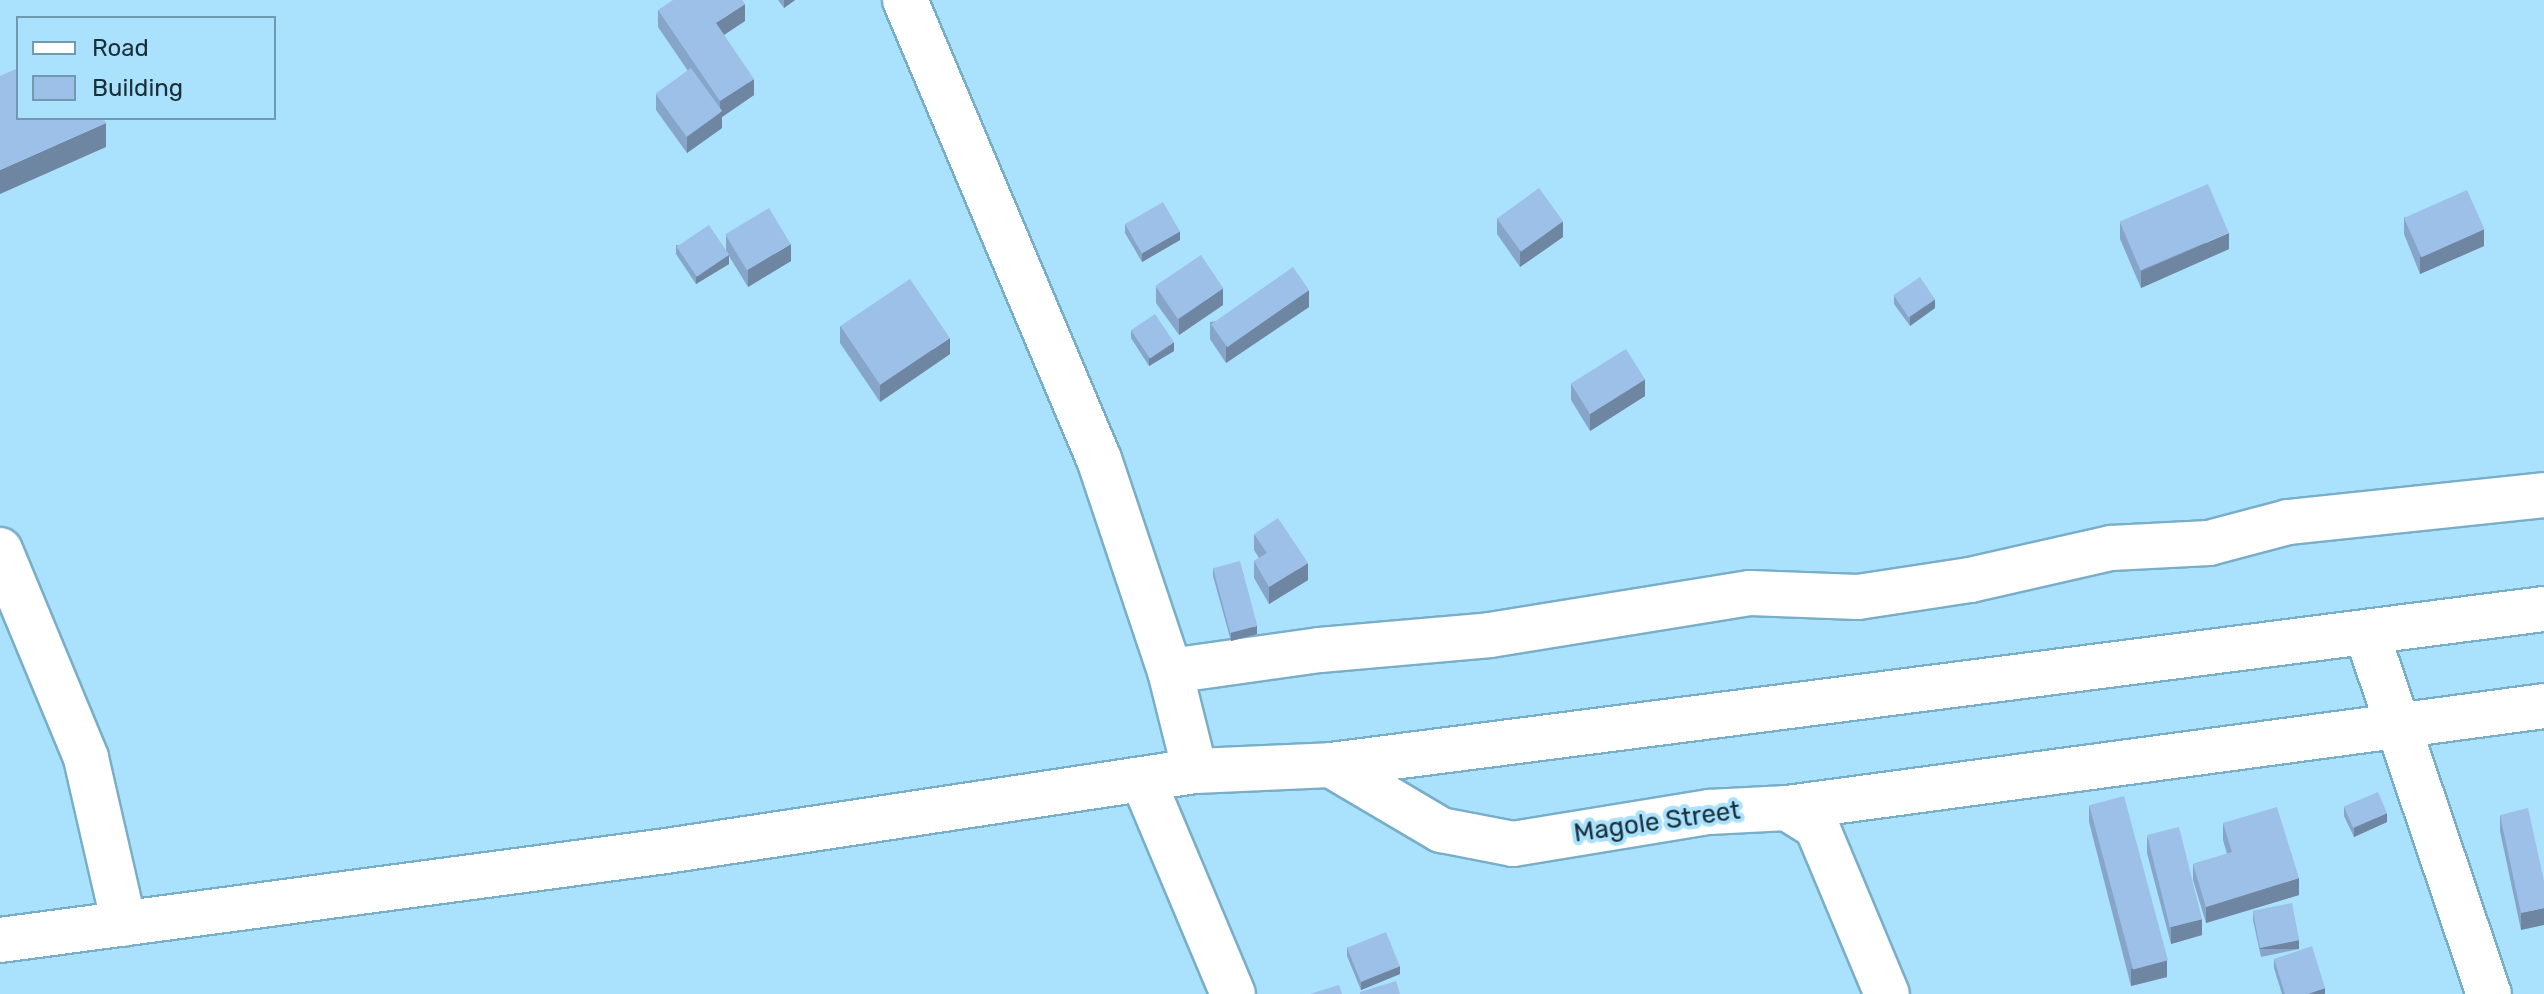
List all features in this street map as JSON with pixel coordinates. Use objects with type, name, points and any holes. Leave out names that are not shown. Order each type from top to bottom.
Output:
[{"type":"main road","points":[[905,0],[1099,459],[1170,671],[1195,771]]},
{"type":"main road","points":[[1170,671],[1490,635],[1750,593],[1858,597],[1970,580],[2111,548],[2209,543],[2288,522],[2544,495]]},
{"type":"main road","points":[[0,550],[86,758],[124,924]]},
{"type":"main road","points":[[0,940],[650,854],[1195,771],[1331,765],[2544,609]]},
{"type":"main road","points":[[2367,634],[2489,994]]},
{"type":"main road","name":"Magole Street","points":[[1331,765],[1441,830],[1513,844],[1709,812],[1787,808],[2544,706]]},
{"type":"main road","points":[[1143,780],[1233,994]]},
{"type":"main road","points":[[1787,808],[1817,827],[1887,994]]},
{"type":"building","points":[[673,0],[742,0],[745,4],[716,23],[754,79],[720,101],[658,10]]},
{"type":"building","points":[[691,68],[722,111],[687,137],[655,94]]},
{"type":"building","points":[[16,69],[16,120],[104,120],[106,123],[0,170],[0,76]]},
{"type":"building","points":[[2208,184],[2229,233],[2140,270],[2120,222]]},
{"type":"building","points":[[1539,188],[1563,221],[1521,252],[1497,219]]},
{"type":"building","points":[[2467,190],[2484,229],[2421,257],[2404,218]]},
{"type":"building","points":[[1163,202],[1180,231],[1142,253],[1125,224]]},
{"type":"building","points":[[769,208],[791,244],[747,270],[725,234]]},
{"type":"building","points":[[709,225],[729,255],[697,277],[677,247]]},
{"type":"building","points":[[1201,255],[1223,288],[1178,319],[1155,286]]},
{"type":"building","points":[[1293,267],[1309,290],[1227,347],[1211,324]]},
{"type":"building","points":[[1920,277],[1935,299],[1909,317],[1893,295]]},
{"type":"building","points":[[910,279],[950,338],[880,385],[840,326]]},
{"type":"building","points":[[1155,314],[1174,342],[1150,358],[1131,330]]},
{"type":"building","points":[[1626,349],[1645,380],[1590,414],[1571,383]]},
{"type":"building","points":[[1278,518],[1308,563],[1269,587],[1254,561],[1267,553],[1254,534]]},
{"type":"building","points":[[1240,561],[1257,626],[1230,633],[1213,568]]},
{"type":"building","points":[[2378,792],[2387,813],[2353,828],[2344,806]]},
{"type":"building","points":[[2124,796],[2168,960],[2133,970],[2089,805]]},
{"type":"building","points":[[2277,807],[2299,878],[2206,907],[2193,864],[2232,852],[2223,823]]},
{"type":"building","points":[[2528,808],[2544,881],[2544,908],[2521,913],[2500,815]]},
{"type":"building","points":[[2179,827],[2202,919],[2170,927],[2147,835]]},
{"type":"building","points":[[2292,903],[2299,940],[2260,948],[2253,911]]},
{"type":"building","points":[[1386,932],[1400,966],[1361,982],[1347,948]]},
{"type":"building","points":[[2312,946],[2325,988],[2308,994],[2285,994],[2274,959]]},
{"type":"building","points":[[1396,981],[1400,994],[1360,994],[1360,992]]},
{"type":"building","points":[[1339,985],[1342,994],[1310,994]]}]
